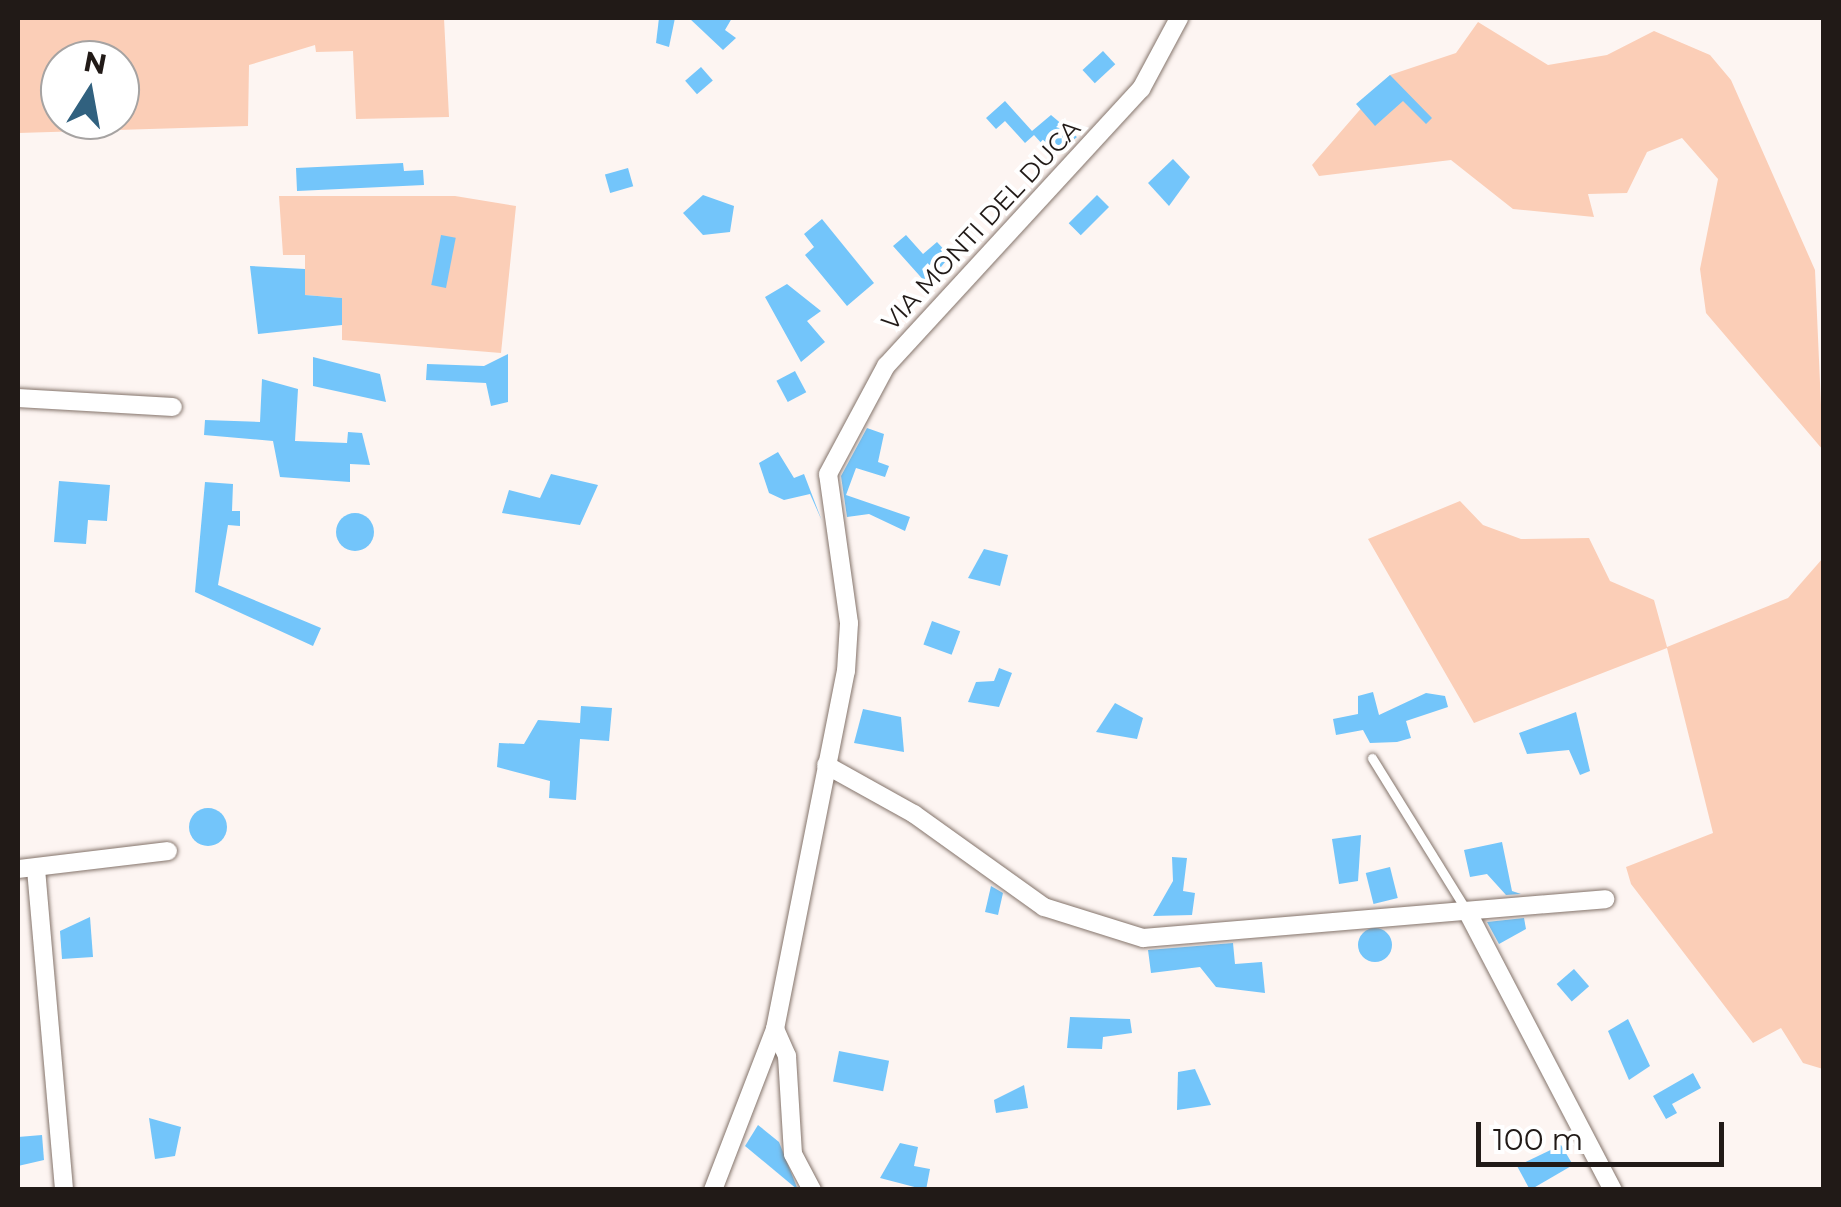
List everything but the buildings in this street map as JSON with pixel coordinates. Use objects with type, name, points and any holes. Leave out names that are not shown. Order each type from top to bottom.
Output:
[{"type":"street","name":"VIA MONTI DEL DUCA","points":[[826,766],[849,623],[828,474],[886,366],[1141,89],[1179,18]]},
{"type":"street","points":[[18,398],[174,407]]},
{"type":"street","points":[[712,1190],[775,1029],[826,766],[914,814],[1044,907],[1127,935],[1605,899]]},
{"type":"street","points":[[64,1190],[27,869],[168,851]]},
{"type":"street","points":[[1468,912],[1614,1190]]},
{"type":"street","points":[[775,1029],[787,1056],[793,1154],[812,1190]]},
{"type":"lane","points":[[1372,758],[1468,912]]},
{"type":"shaded area","points":[[18,18],[444,18],[449,117],[356,119],[353,51],[316,52],[315,45],[249,65],[248,126],[140,129],[140,40],[40,40],[40,132],[18,133]]},
{"type":"shaded area","points":[[1478,22],[1548,65],[1607,55],[1654,31],[1710,55],[1731,80],[1815,270],[1823,450],[1706,313],[1700,269],[1718,179],[1682,138],[1647,152],[1627,193],[1588,194],[1594,217],[1513,209],[1451,160],[1319,176],[1312,165],[1390,75],[1456,53]]},
{"type":"shaded area","points":[[279,196],[455,196],[516,206],[501,353],[342,340],[342,298],[305,295],[305,255],[283,255]]},
{"type":"shaded area","points":[[1460,501],[1483,525],[1521,539],[1589,538],[1610,581],[1654,600],[1667,647],[1788,598],[1823,558],[1823,1069],[1803,1063],[1781,1028],[1753,1043],[1631,884],[1626,867],[1713,833],[1667,648],[1474,723],[1368,539]]}]
